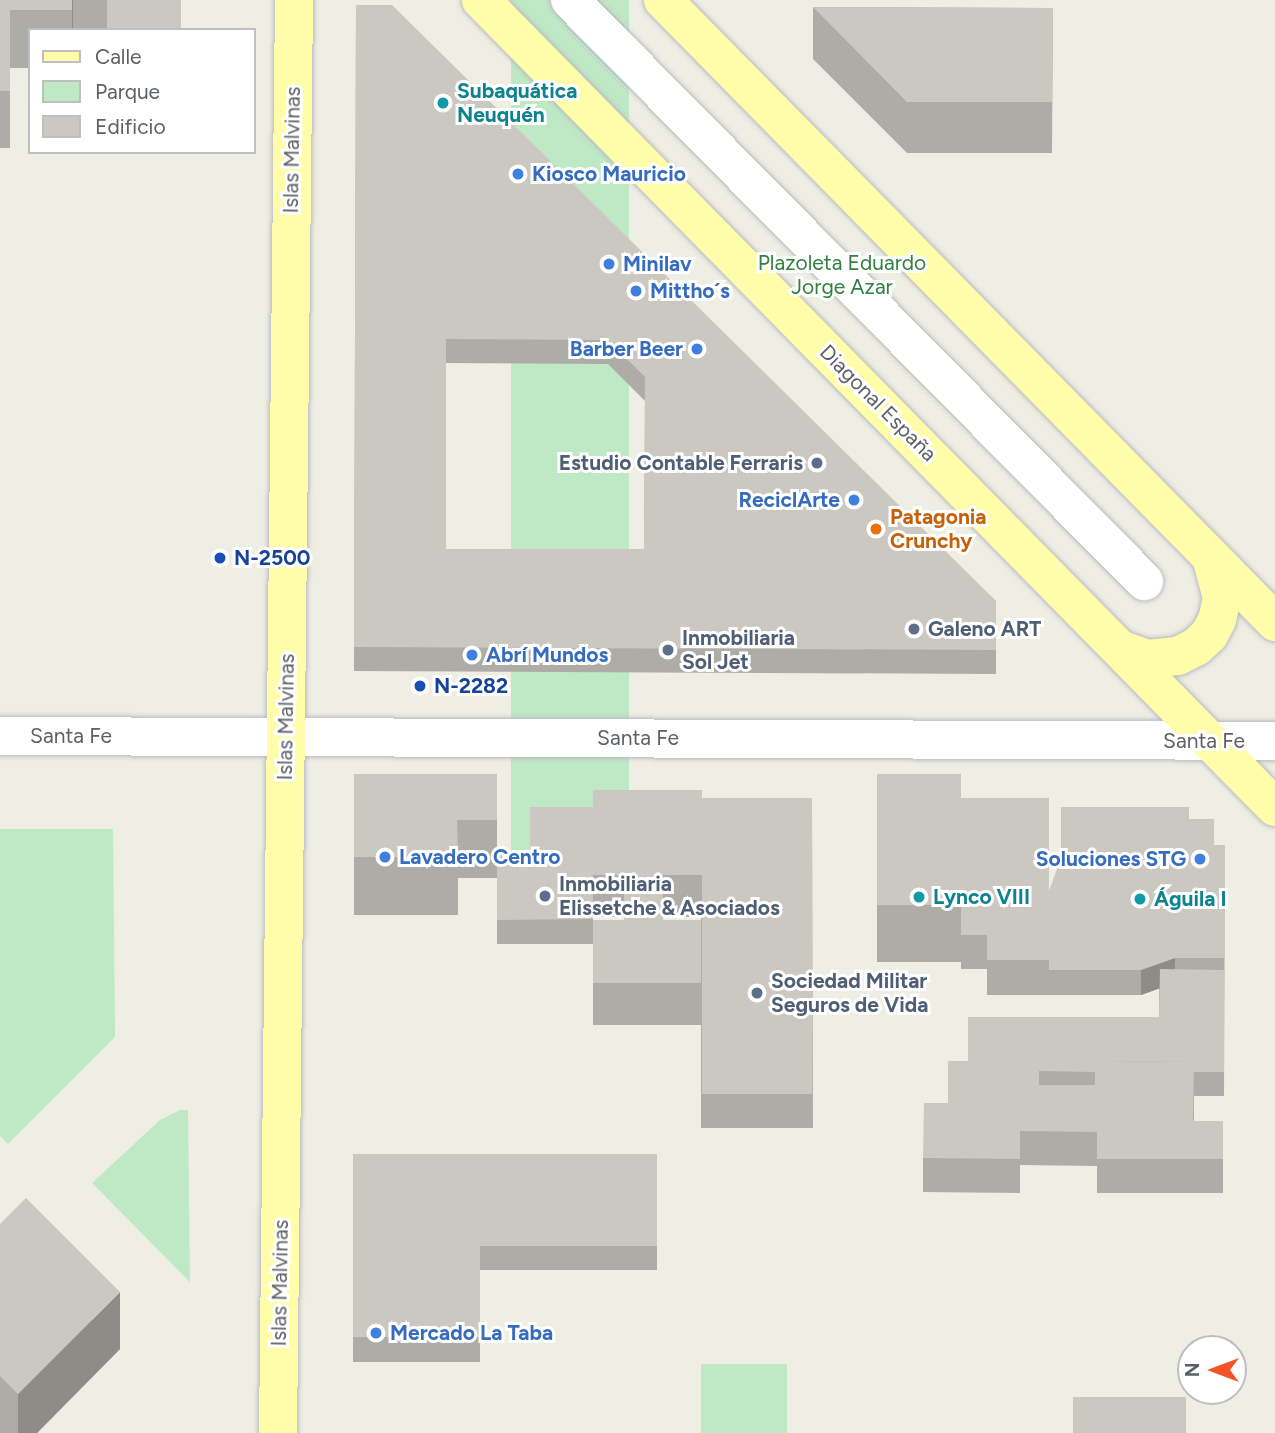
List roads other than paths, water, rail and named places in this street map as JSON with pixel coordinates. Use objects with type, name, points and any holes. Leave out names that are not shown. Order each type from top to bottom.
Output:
[{"type":"main road","name":"Islas Malvinas","points":[[278,1433],[293,0]]},
{"type":"main road","name":"Diagonal España","points":[[481,0],[1275,807]]},
{"type":"main road","points":[[663,0],[1275,622]]},
{"type":"main road","points":[[1120,649],[1148,659],[1178,656],[1196,647],[1209,635],[1217,620],[1222,598],[1211,557]]},
{"type":"street","points":[[570,0],[1144,581]]},
{"type":"street","name":"Santa Fe","points":[[0,736],[1275,741]]},
{"type":"place","name":"Subaquática Neuquén","points":[[443,103]]},
{"type":"place","name":"Kiosco Mauricio","points":[[518,174]]},
{"type":"place","name":"Minilav","points":[[609,264]]},
{"type":"place","name":"Mittho´s","points":[[636,291]]},
{"type":"place","name":"Barber Beer","points":[[697,349]]},
{"type":"place","name":"Estudio Contable Ferraris","points":[[817,463]]},
{"type":"place","name":"ReciclArte","points":[[854,500]]},
{"type":"place","name":"Patagonia Crunchy","points":[[876,529]]},
{"type":"place","name":"N-2500","points":[[220,558]]},
{"type":"place","name":"Galeno ART","points":[[914,629]]},
{"type":"place","name":"Inmobiliaria Sol Jet","points":[[668,650]]},
{"type":"place","name":"Abrí Mundos","points":[[472,655]]},
{"type":"place","name":"N-2282","points":[[420,686]]},
{"type":"place","name":"Lavadero Centro","points":[[385,857]]},
{"type":"place","name":"Soluciones STG","points":[[1200,859]]},
{"type":"place","name":"Inmobiliaria Elissetche & Asociados","points":[[545,896]]},
{"type":"place","name":"Lynco VIII","points":[[919,897]]},
{"type":"place","name":"Águila I","points":[[1140,899]]},
{"type":"place","name":"Sociedad Militar Seguros de Vida","points":[[757,993]]},
{"type":"place","name":"Mercado La Taba","points":[[376,1333]]},
{"type":"park label","name":"Plazoleta Eduardo Jorge Azar","points":[[842,275]]}]
